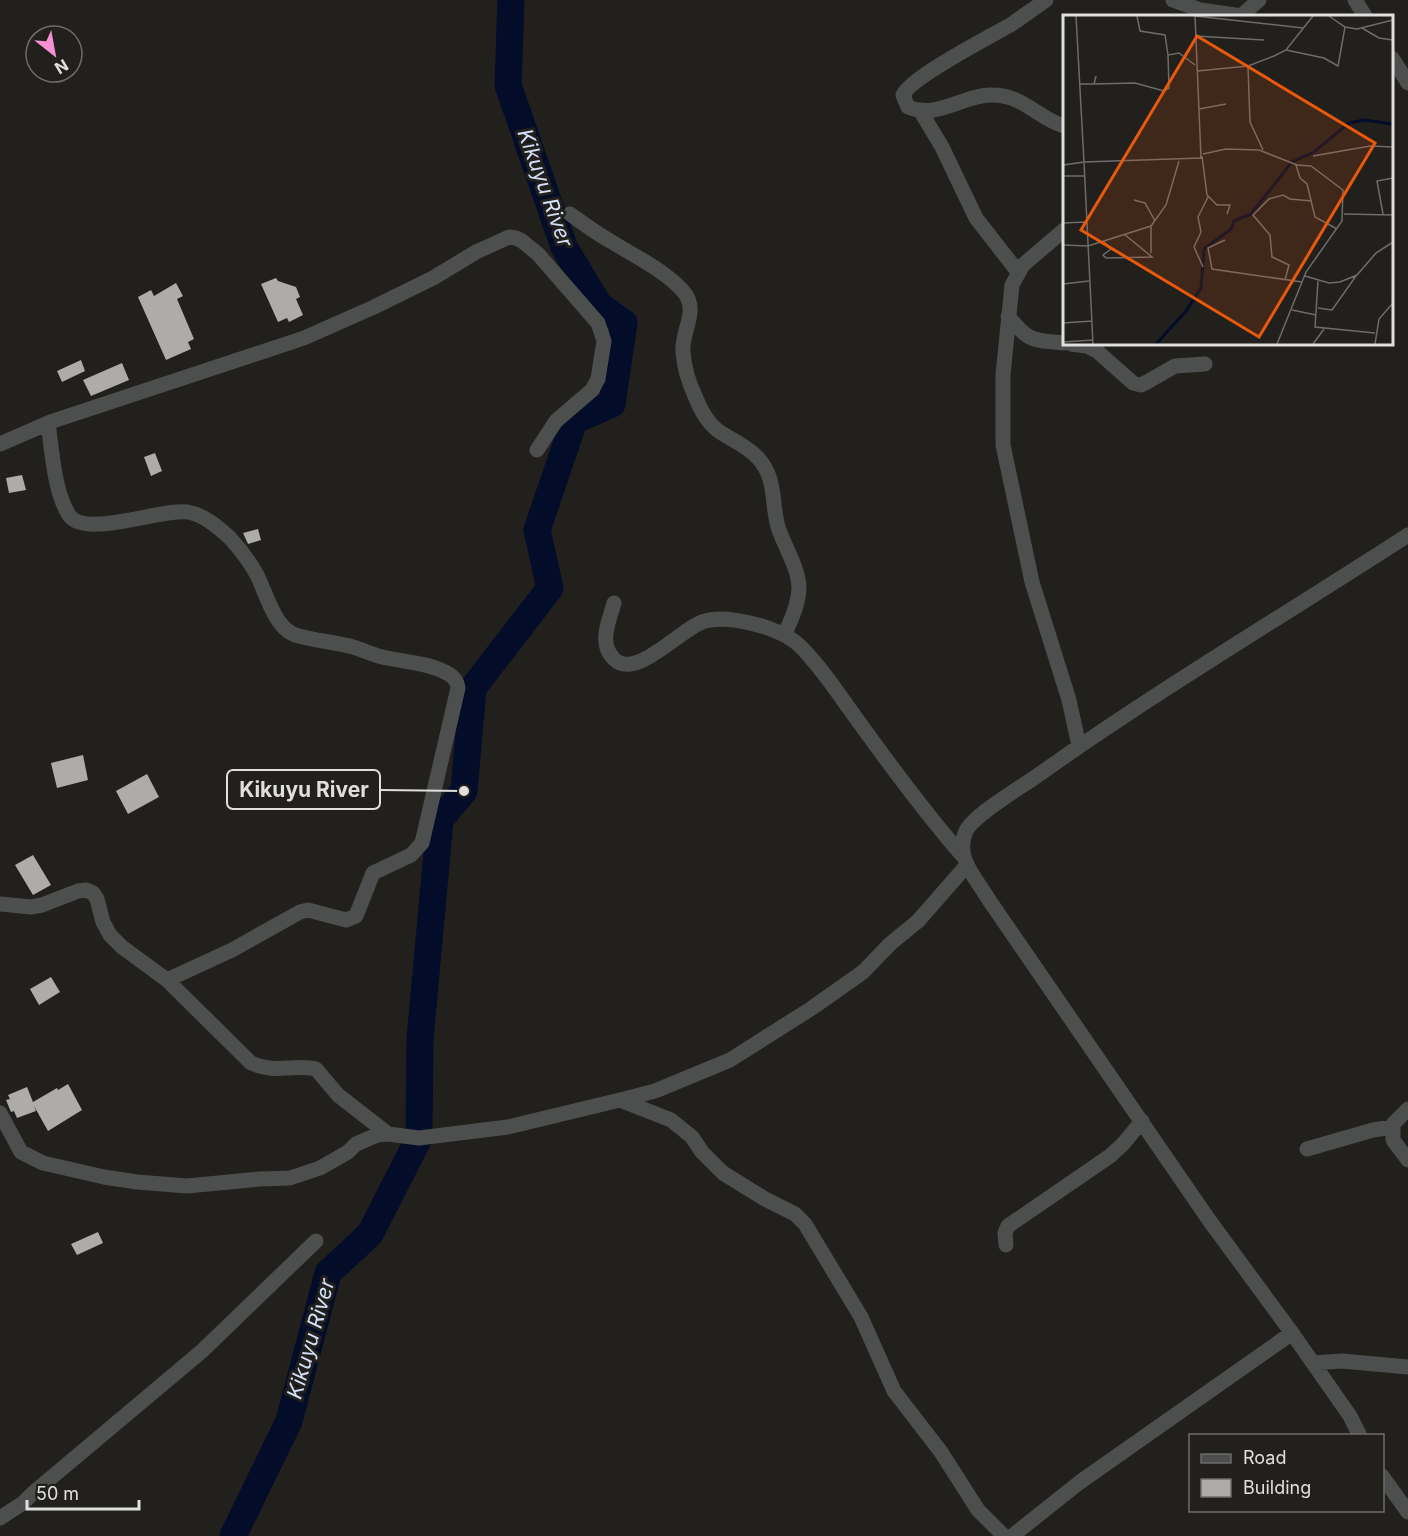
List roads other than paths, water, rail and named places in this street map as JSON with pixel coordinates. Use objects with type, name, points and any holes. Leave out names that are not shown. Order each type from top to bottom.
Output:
[{"type":"street","points":[[1046,0],[906,89],[903,95],[908,107],[921,112],[992,95],[1007,97],[1026,104],[1056,124],[1063,126]]},
{"type":"street","points":[[1173,0],[1200,10],[1234,15]]},
{"type":"street","points":[[1242,15],[1259,0]]},
{"type":"street","points":[[1355,0],[1364,15]]},
{"type":"street","points":[[921,112],[942,147],[976,218],[1018,272]]},
{"type":"street","points":[[570,214],[665,276],[688,298],[691,309],[683,339],[683,352],[693,393],[702,414],[716,429],[747,447],[760,460],[774,489],[777,524],[796,570],[799,587],[796,605],[784,634]]},
{"type":"street","points":[[1063,232],[1039,250],[1018,272],[1012,285],[1003,375],[1004,445],[1032,582],[1069,700],[1079,746]]},
{"type":"street","points":[[0,444],[48,423],[304,338],[433,278],[476,252],[509,237],[522,241],[538,254],[598,323],[604,342],[598,379],[592,390],[556,421],[537,450]]},
{"type":"street","points":[[1008,316],[1025,336],[1063,343]]},
{"type":"street","points":[[1079,345],[1096,351],[1133,383],[1141,385],[1175,366],[1205,364]]},
{"type":"street","points":[[48,423],[63,504],[70,518],[76,522],[112,523],[175,511],[202,516],[230,539],[245,556],[256,573],[276,617],[290,634],[352,646],[384,658],[422,664],[444,671],[454,678],[458,688],[422,843],[411,855],[373,873],[356,916],[346,920],[308,910],[300,912],[232,950],[167,980]]},
{"type":"street","points":[[0,1113],[21,1152],[43,1163],[115,1179],[187,1186],[290,1178],[320,1168],[369,1138],[388,1134],[419,1138],[508,1127],[654,1091],[730,1060],[812,1008],[863,972],[890,944],[918,921],[965,860],[962,843],[968,828],[982,814],[1079,746],[1408,536]]},
{"type":"street","points":[[614,603],[605,641],[607,651],[617,662],[629,665],[641,662],[686,630],[705,621],[725,619],[766,627],[784,634],[798,644],[812,659],[913,796],[965,860],[1209,1220],[1350,1416],[1359,1434]]},
{"type":"street","points":[[0,904],[31,907],[78,891],[86,890],[93,893],[110,935],[122,947],[167,980],[251,1063],[263,1068],[316,1069],[338,1095],[388,1134]]},
{"type":"street","points":[[620,1100],[671,1120],[685,1130],[723,1173],[765,1199],[795,1214],[805,1224],[861,1317],[894,1391],[941,1452],[978,1510],[1004,1536]]},
{"type":"street","points":[[1408,1109],[1393,1124],[1394,1140],[1408,1160]]},
{"type":"street","points":[[1006,1245],[1005,1233],[1008,1226],[1110,1156],[1142,1121]]},
{"type":"street","points":[[1306,1149],[1373,1130],[1393,1127]]},
{"type":"street","points":[[0,1518],[23,1503],[202,1351],[316,1241]]},
{"type":"street","points":[[1012,1536],[1080,1482],[1292,1333]]},
{"type":"street","points":[[1313,1363],[1342,1360],[1408,1367]]},
{"type":"street","points":[[1384,1477],[1408,1512]]},
{"type":"waterway","name":"Kikuyu River","points":[[233,1536],[289,1421],[328,1273],[370,1234],[419,1138],[420,1039],[440,820],[464,791],[473,688],[550,588],[537,530],[574,421],[612,404],[624,323],[599,305],[564,247],[508,85],[511,0]]},
{"type":"place","name":"Kikuyu River","points":[[464,791]]}]
